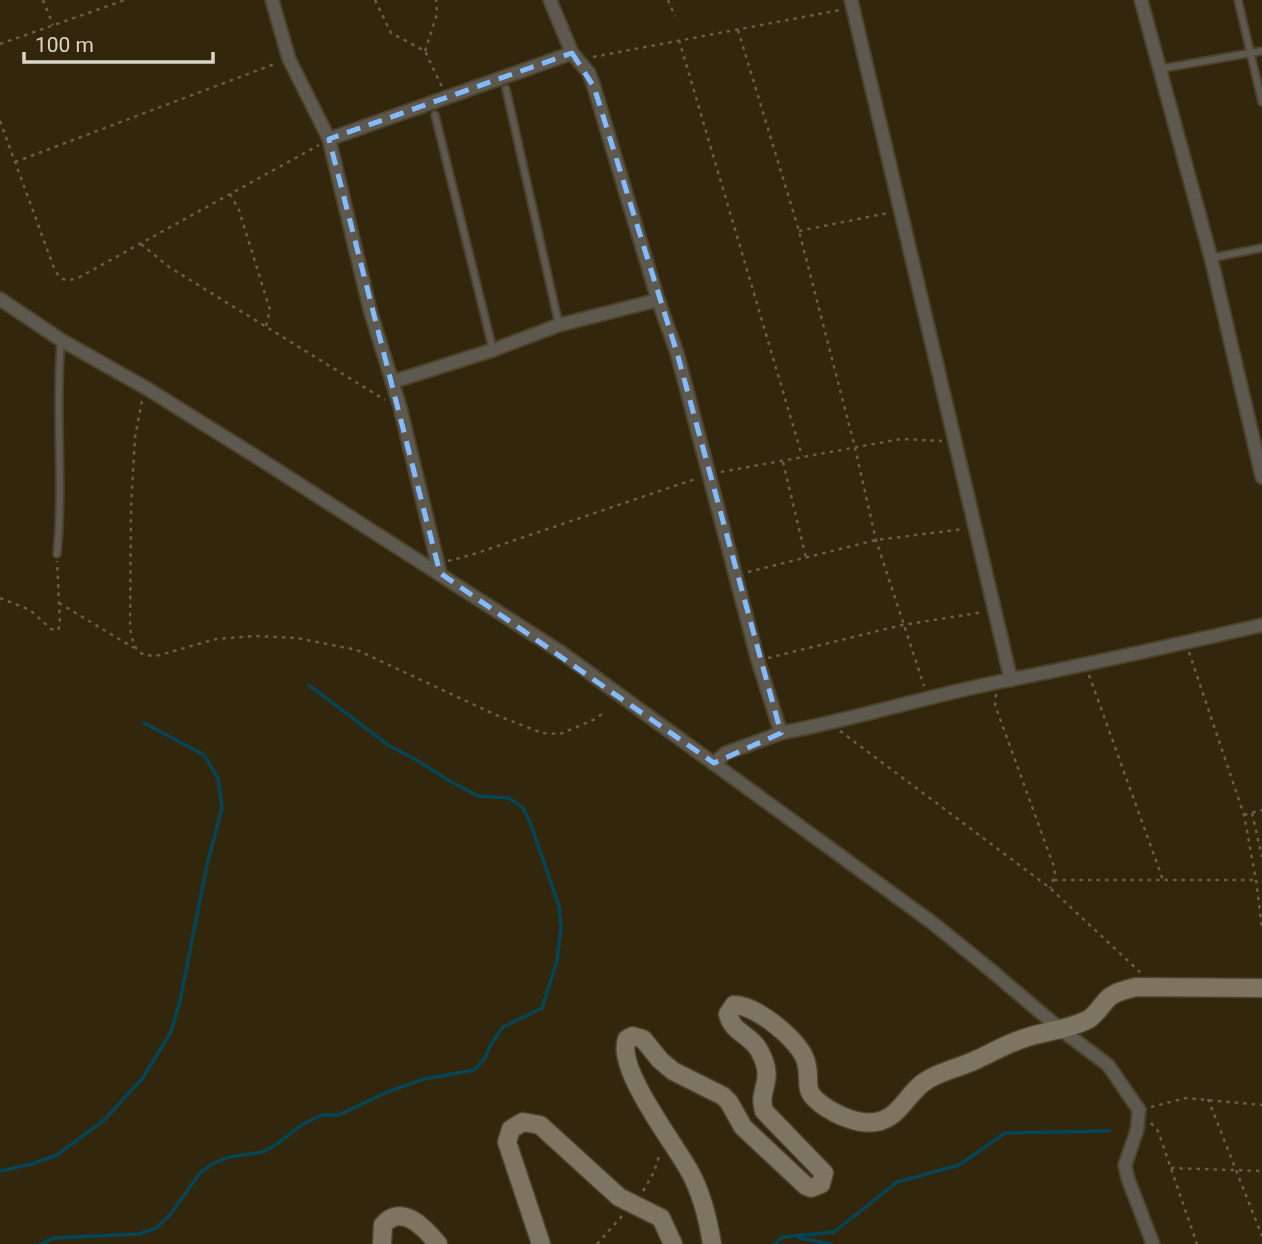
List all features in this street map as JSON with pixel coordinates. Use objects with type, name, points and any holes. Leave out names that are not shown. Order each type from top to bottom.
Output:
[{"type":"street","points":[[272,0],[289,59],[329,139],[370,310],[400,407],[439,568]]},
{"type":"street","points":[[550,0],[572,53],[583,64],[594,87],[658,300],[677,353],[758,661],[780,733]]},
{"type":"street","points":[[1141,0],[1211,258],[1262,477]]},
{"type":"street","points":[[852,4],[994,610],[1004,681]]},
{"type":"street","points":[[329,139],[572,53]]},
{"type":"street","points":[[0,299],[61,340],[146,388],[439,568],[562,653],[934,925],[1108,1065],[1139,1110],[1137,1130],[1125,1165],[1153,1244]]},
{"type":"street","points":[[392,382],[493,350],[559,325],[658,300]]},
{"type":"street","points":[[1247,419],[1262,418]]},
{"type":"street","points":[[714,763],[726,753],[780,733],[836,723],[1004,681],[1262,625]]},
{"type":"street","points":[[712,1244],[699,1192],[624,1053],[627,1039],[633,1036],[643,1039],[673,1071],[723,1096],[734,1108],[736,1117],[756,1140],[811,1188],[821,1184],[824,1173],[764,1111],[761,1101],[769,1074],[755,1042],[731,1024],[729,1014],[734,1005],[753,1009],[796,1044],[806,1062],[806,1085],[811,1096],[839,1115],[859,1121],[876,1122],[891,1116],[926,1080],[1023,1038],[1090,1018],[1112,995],[1136,987],[1262,988]]},
{"type":"street","points":[[541,1244],[507,1142],[511,1129],[523,1122],[540,1125],[619,1197],[661,1218],[673,1244]]},
{"type":"street","points":[[382,1244],[383,1225],[393,1216],[418,1223],[438,1244]]},
{"type":"lane","points":[[1238,0],[1262,102]]},
{"type":"lane","points":[[1159,69],[1262,51]]},
{"type":"lane","points":[[506,89],[559,325]]},
{"type":"lane","points":[[435,116],[493,350]]},
{"type":"lane","points":[[1211,258],[1262,248]]},
{"type":"lane","points":[[57,554],[61,513],[57,402],[61,340]]},
{"type":"path","points":[[43,0],[52,25]]},
{"type":"path","points":[[0,44],[125,0]]},
{"type":"path","points":[[375,0],[391,33],[425,51],[447,96]]},
{"type":"path","points":[[425,51],[437,14],[436,0]]},
{"type":"path","points":[[668,0],[675,16]]},
{"type":"path","points":[[583,64],[592,58],[852,4]]},
{"type":"path","points":[[737,28],[799,231],[876,541],[929,699]]},
{"type":"path","points":[[679,40],[802,457]]},
{"type":"path","points":[[15,162],[289,59]]},
{"type":"path","points":[[0,121],[54,268],[61,279],[70,280],[141,244],[329,139]]},
{"type":"path","points":[[229,194],[239,210],[270,310],[266,327]]},
{"type":"path","points":[[799,231],[901,211]]},
{"type":"path","points":[[141,244],[169,267],[400,407]]},
{"type":"path","points":[[136,649],[130,628],[131,507],[135,437],[146,388]]},
{"type":"path","points":[[439,568],[710,474],[901,439],[955,442]]},
{"type":"path","points":[[782,461],[806,558]]},
{"type":"path","points":[[736,575],[876,541],[975,528]]},
{"type":"path","points":[[0,598],[30,610],[55,631],[60,627],[57,554]]},
{"type":"path","points":[[60,603],[151,656],[216,639],[256,636],[297,638],[357,650],[542,733],[560,734],[605,712]]},
{"type":"path","points":[[758,661],[902,625],[994,610]]},
{"type":"path","points":[[1186,642],[1244,815],[1262,929]]},
{"type":"path","points":[[1085,665],[1163,880]]},
{"type":"path","points":[[1004,681],[995,705],[1054,867],[1054,880],[1050,888]]},
{"type":"path","points":[[836,723],[842,733],[1050,888],[1134,964],[1145,978],[1148,987]]},
{"type":"path","points":[[1244,815],[1262,810]]},
{"type":"path","points":[[1252,813],[1262,857]]},
{"type":"path","points":[[1054,880],[1256,880]]},
{"type":"path","points":[[1197,1244],[1158,1130],[1139,1110],[1186,1098],[1262,1105]]},
{"type":"path","points":[[1208,1099],[1262,1236]]},
{"type":"path","points":[[1170,1167],[1262,1171]]},
{"type":"highlighted area","points":[[572,53],[594,87],[677,353],[781,733],[714,763],[440,573],[329,139]]},
{"type":"waterway","points":[[40,1244],[54,1238],[139,1234],[156,1228],[169,1216],[200,1173],[214,1163],[229,1157],[263,1152],[303,1124],[322,1115],[339,1115],[387,1092],[424,1079],[474,1070],[485,1058],[503,1027],[542,1008],[557,961],[561,927],[559,906],[523,808],[509,798],[478,796],[448,780],[388,745],[309,685]]},
{"type":"waterway","points":[[0,1171],[57,1155],[103,1121],[142,1079],[171,1032],[222,808],[218,778],[204,755],[144,723]]},
{"type":"waterway","points":[[775,1244],[782,1237],[834,1232],[897,1182],[959,1165],[1005,1133],[1109,1131]]},
{"type":"waterway","points":[[799,1238],[831,1244]]}]
